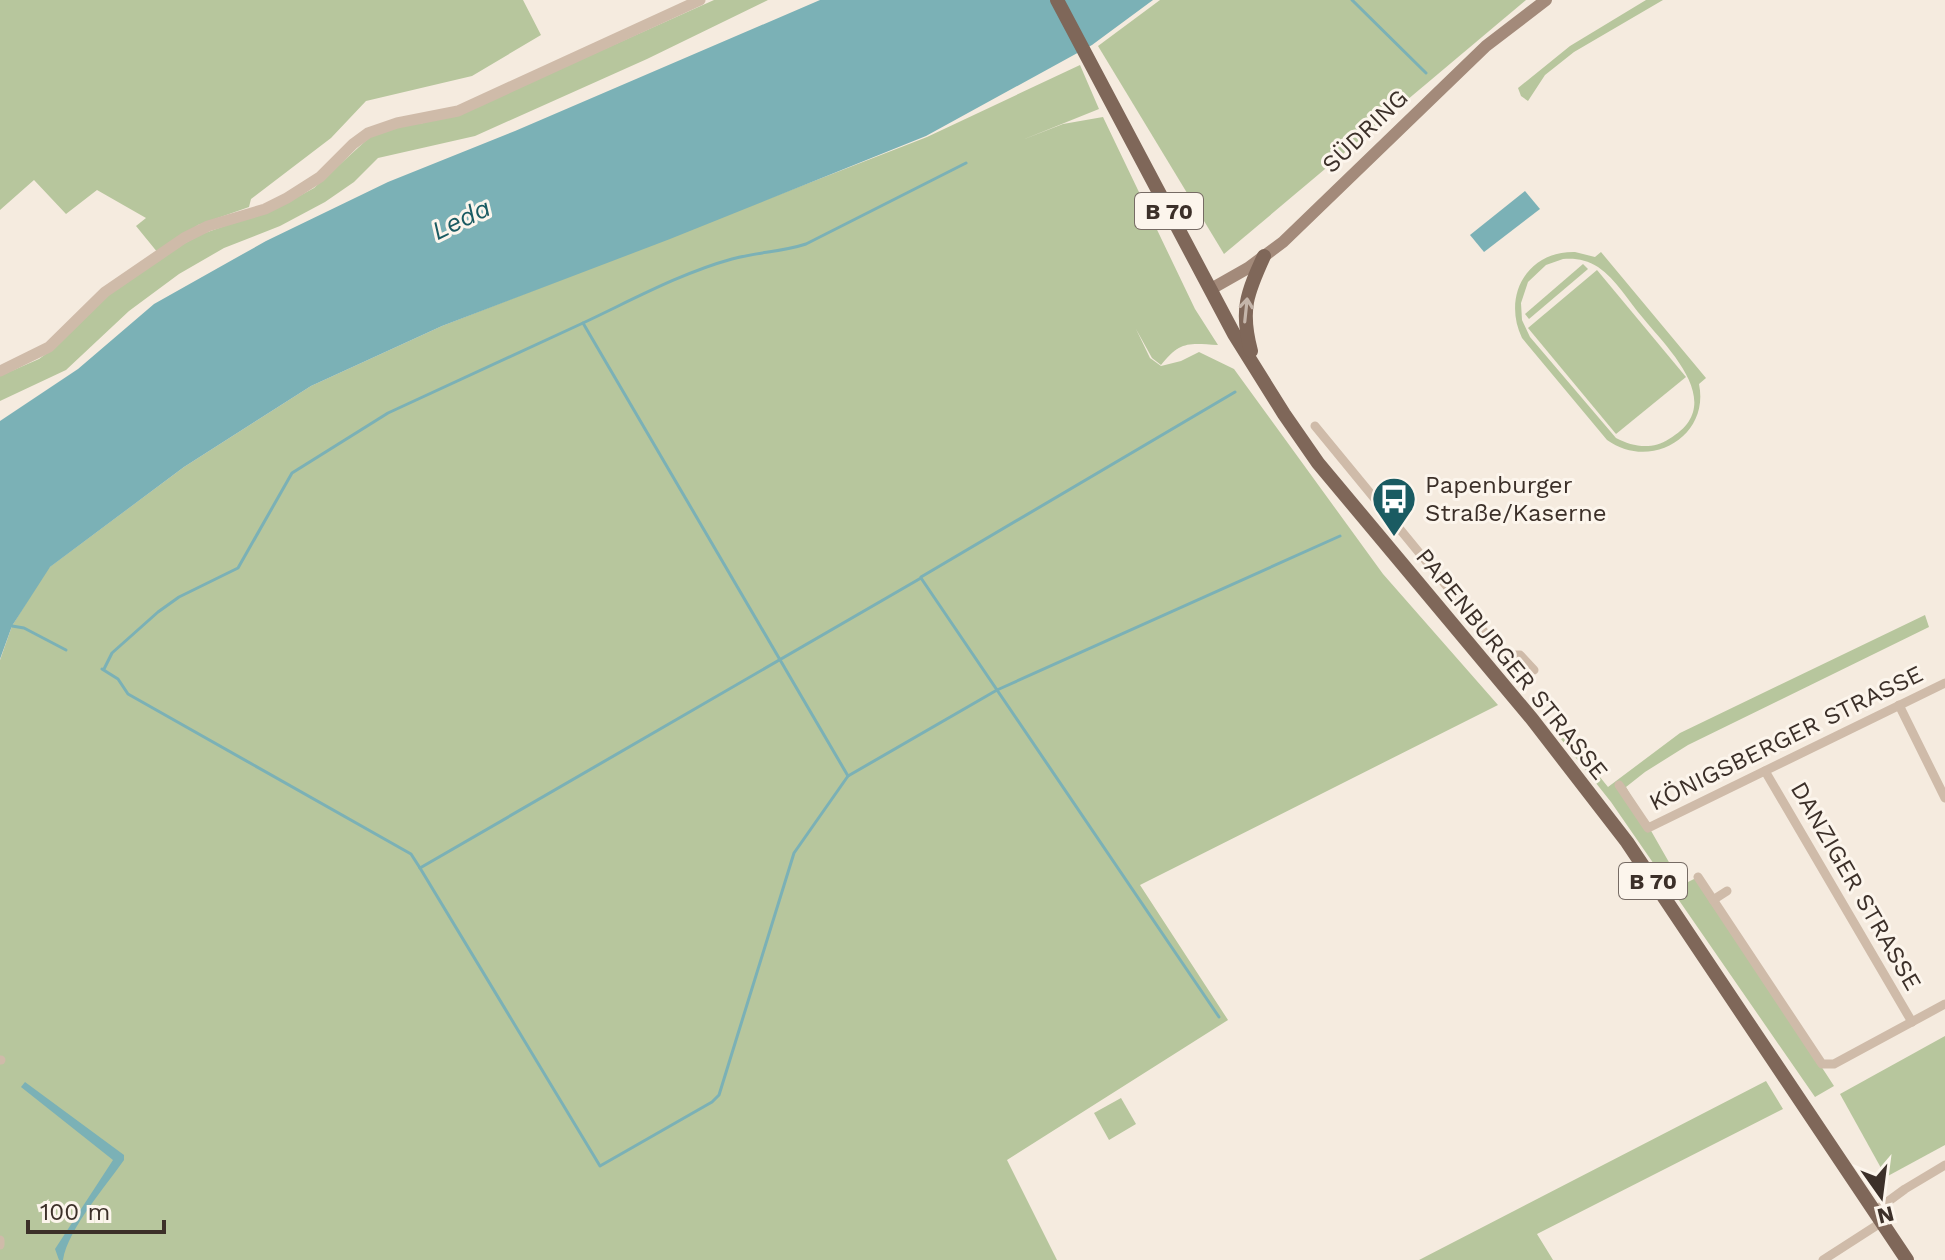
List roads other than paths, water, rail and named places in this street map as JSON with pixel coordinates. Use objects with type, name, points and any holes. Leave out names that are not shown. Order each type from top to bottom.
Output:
[{"type":"main road","name":"PAPENBURGER STRASSE","points":[[1057,0],[1211,289],[1255,367],[1318,463],[1532,719],[1627,842],[1907,1260]]},
{"type":"main road","name":"SÜDRING","points":[[1211,289],[1264,256],[1304,222],[1486,46],[1546,0]]},
{"type":"main road","points":[[1255,367],[1244,322],[1244,309],[1264,256]]},
{"type":"street","points":[[0,371],[49,347],[105,292],[184,238],[208,226],[265,209],[287,198],[320,177],[368,133],[397,123],[458,111],[700,0]]},
{"type":"street","points":[[1315,426],[1500,651],[1506,655],[1520,655],[1534,670]]},
{"type":"street","name":"KÖNIGSBERGER STRASSE","points":[[1619,785],[1648,828],[1945,683]]},
{"type":"street","points":[[1899,705],[1945,798]]},
{"type":"street","name":"DANZIGER STRASSE","points":[[1765,771],[1912,1022]]},
{"type":"street","points":[[1698,877],[1822,1064],[1834,1064],[1945,1004]]},
{"type":"street","points":[[1713,900],[1727,891]]},
{"type":"street","points":[[1823,1260],[1878,1217],[1905,1189],[1945,1165]]},
{"type":"water","name":"Leda","points":[[820,0],[1153,0],[1092,45],[926,136],[442,326],[311,386],[184,467],[50,567],[12,626],[0,659],[0,421],[78,369],[154,304],[266,241],[388,182]]},
{"type":"water","points":[[1525,191],[1540,209],[1484,252],[1470,235]]},
{"type":"water","points":[[25,1082],[124,1155],[124,1160],[72,1235],[63,1260],[59,1260],[55,1249],[113,1160],[21,1087]]},
{"type":"waterway","points":[[1352,0],[1426,73]]},
{"type":"waterway","points":[[848,776],[583,323],[713,265],[806,244],[966,163]]},
{"type":"waterway","points":[[104,669],[112,653],[158,612],[179,597],[238,568],[292,473],[388,413],[583,323]]},
{"type":"waterway","points":[[921,577],[1235,392]]},
{"type":"waterway","points":[[420,868],[600,1166],[712,1102],[719,1095],[794,853],[848,776],[997,690],[1340,536]]},
{"type":"waterway","points":[[102,669],[118,679],[128,694],[411,854],[420,868],[921,578],[1219,1017]]},
{"type":"waterway","points":[[12,626],[24,628],[66,650]]},
{"type":"place","name":"Papenburger Straße/Kaserne","points":[[1394,538]]}]
